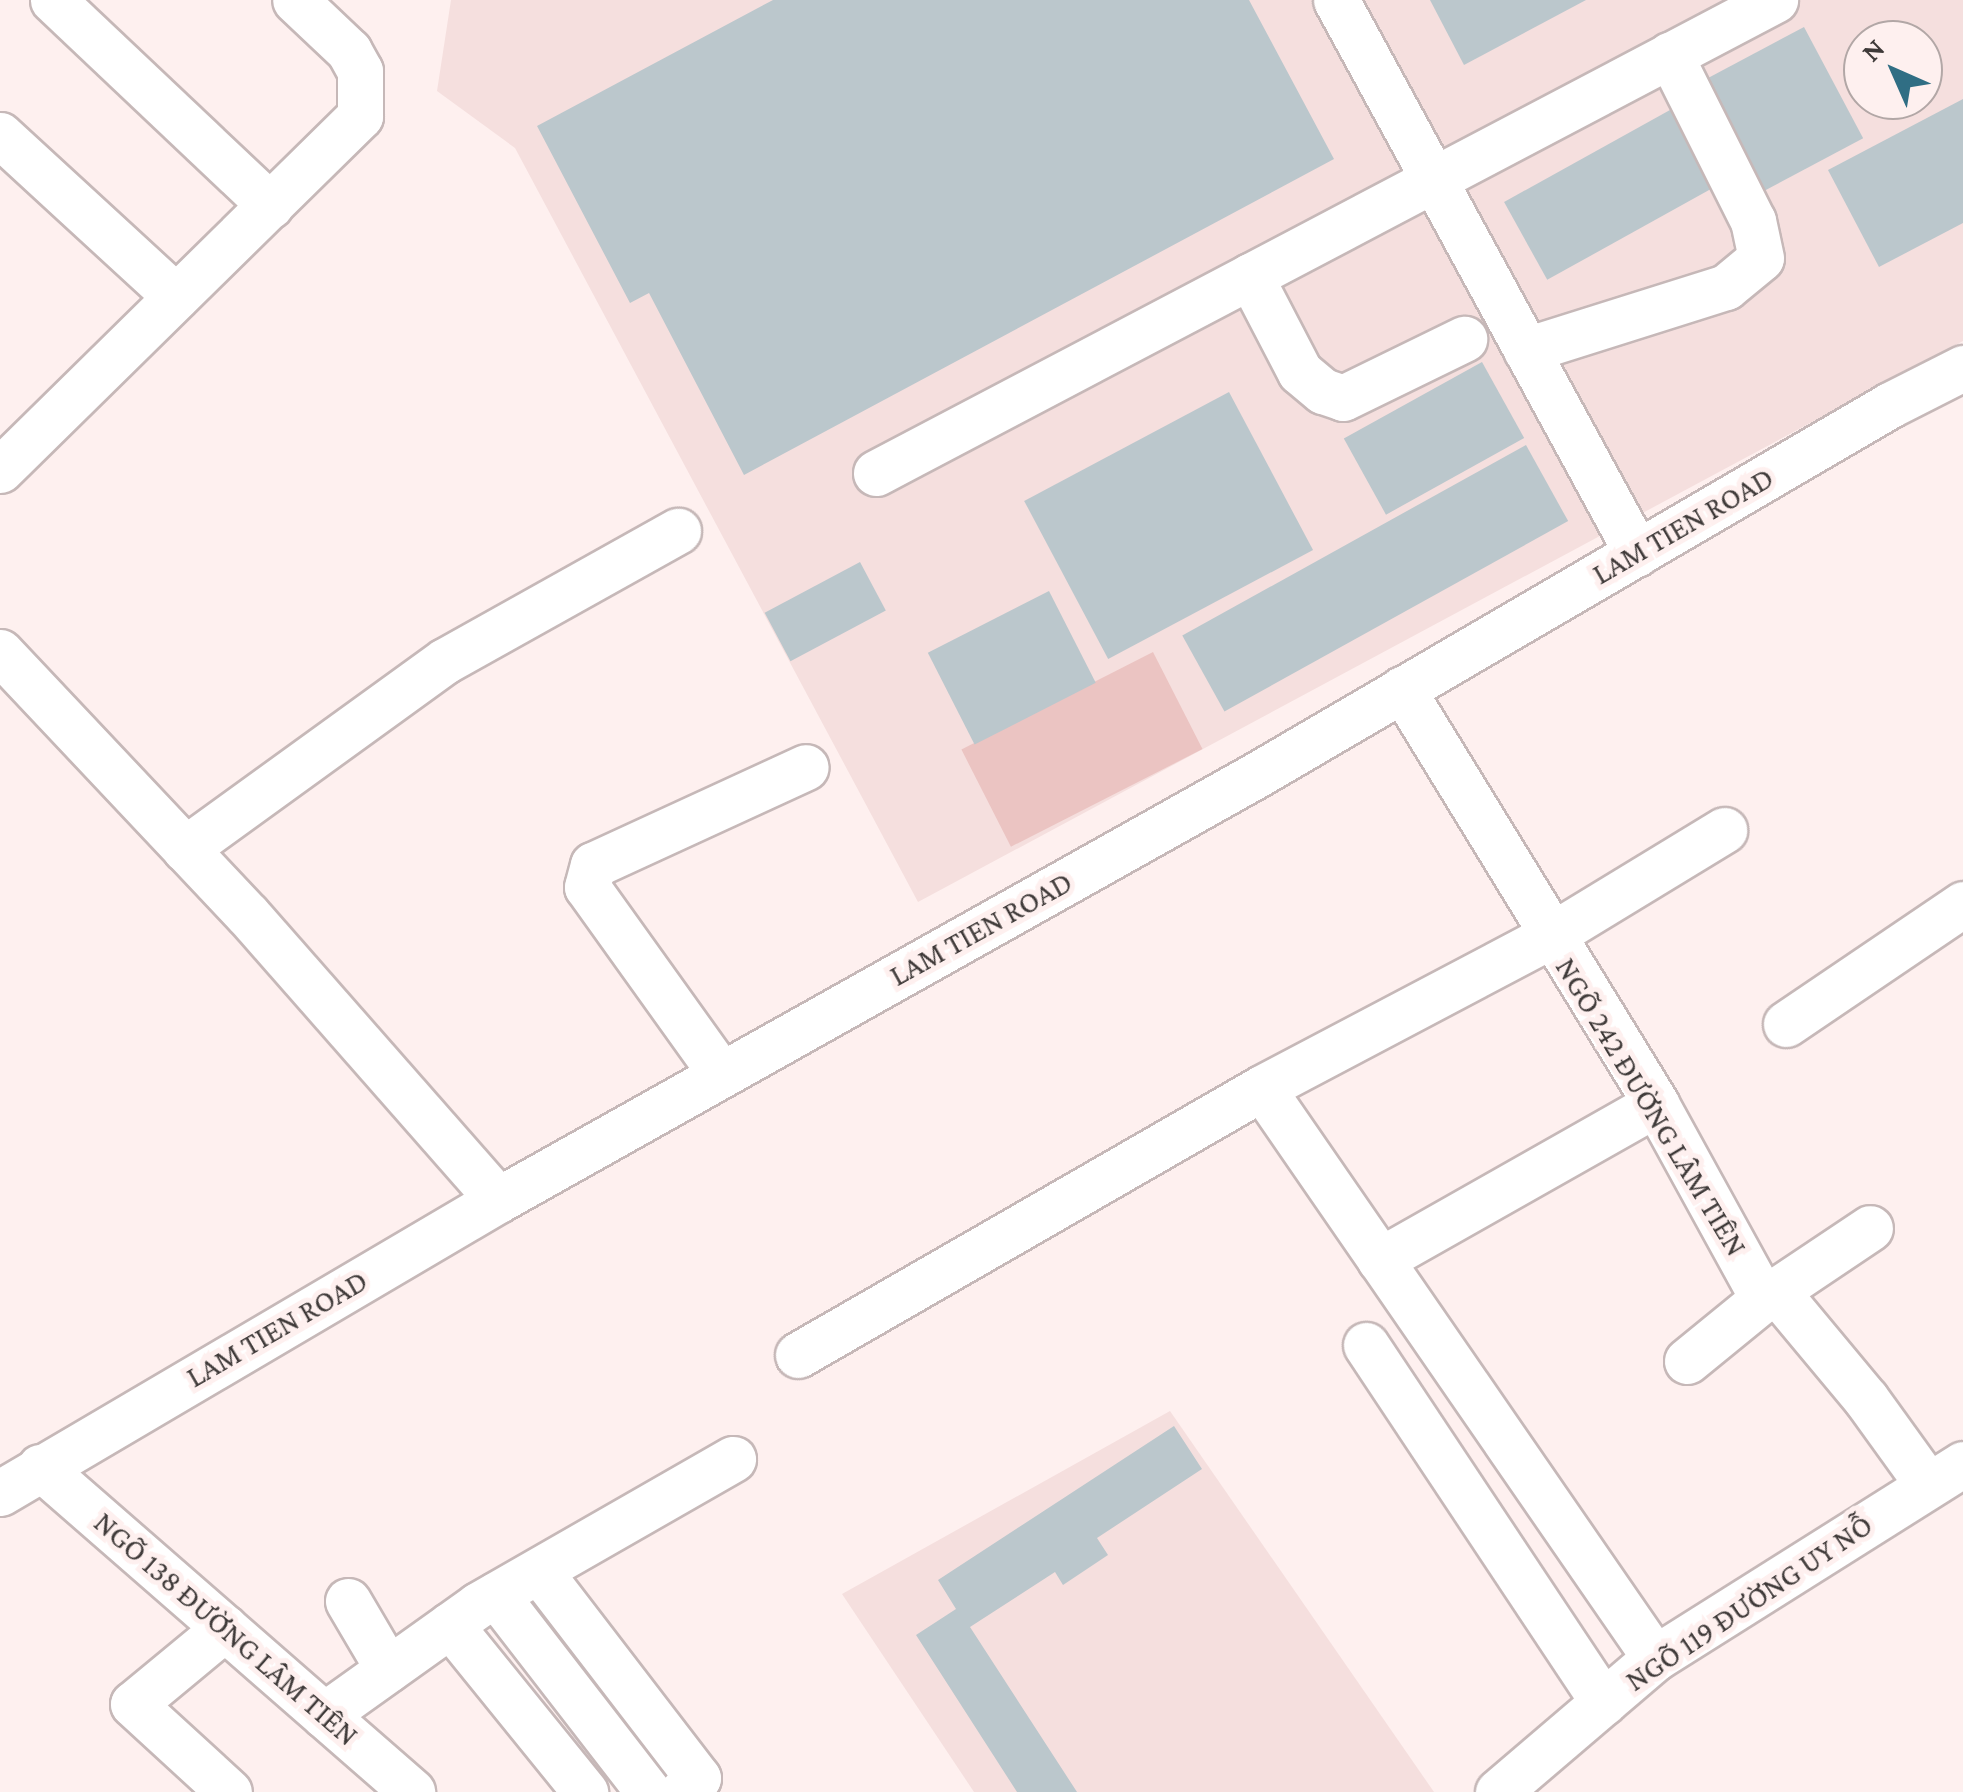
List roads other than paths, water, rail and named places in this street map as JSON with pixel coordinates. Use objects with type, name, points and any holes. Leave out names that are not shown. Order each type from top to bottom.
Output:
[{"type":"street","points":[[53,0],[270,205]]},
{"type":"street","points":[[0,470],[360,116],[362,91],[355,61],[295,0]]},
{"type":"street","points":[[1336,0],[1636,553]]},
{"type":"street","points":[[876,473],[1774,0]]},
{"type":"street","points":[[1526,350],[1726,287],[1761,258],[1753,220],[1670,56]]},
{"type":"street","points":[[0,135],[176,297]]},
{"type":"street","points":[[1250,276],[1300,372],[1323,390],[1343,398],[1464,339]]},
{"type":"street","name":"LAM TIEN ROAD","points":[[0,1493],[498,1200],[1963,368]]},
{"type":"street","points":[[186,849],[429,671],[678,531]]},
{"type":"street","points":[[3,660],[186,849],[498,1200]]},
{"type":"street","name":"NGÕ 242 ĐƯỜNG LÂM TIÊN","points":[[1402,690],[1770,1295],[1866,1400],[1946,1475]]},
{"type":"street","points":[[721,1074],[587,888],[593,865],[806,766]]},
{"type":"street","points":[[798,1355],[1262,1088],[1550,936],[1724,830]]},
{"type":"street","points":[[1786,1024],[1963,904]]},
{"type":"street","points":[[1262,1088],[1654,1658]]},
{"type":"street","points":[[1380,1260],[1656,1104]]},
{"type":"street","points":[[1688,1361],[1770,1295],[1870,1228]]},
{"type":"street","points":[[1366,1345],[1602,1702]]},
{"type":"street","points":[[324,1715],[496,1595],[733,1458]]},
{"type":"street","name":"NGÕ 138 ĐƯỜNG LÂM TIÊN","points":[[40,1467],[412,1792]]},
{"type":"street","name":"NGÕ 119 ĐƯỜNG UY NỖ","points":[[1498,1792],[1654,1658],[1946,1475]]},
{"type":"street","points":[[538,1571],[698,1778],[682,1792]]},
{"type":"street","points":[[496,1595],[648,1792]]},
{"type":"street","points":[[348,1601],[388,1669]]},
{"type":"street","points":[[450,1625],[576,1780],[605,1738],[644,1710]]},
{"type":"street","points":[[225,1628],[134,1704],[230,1792]]},
{"type":"street","points":[[512,1703],[590,1642]]}]
